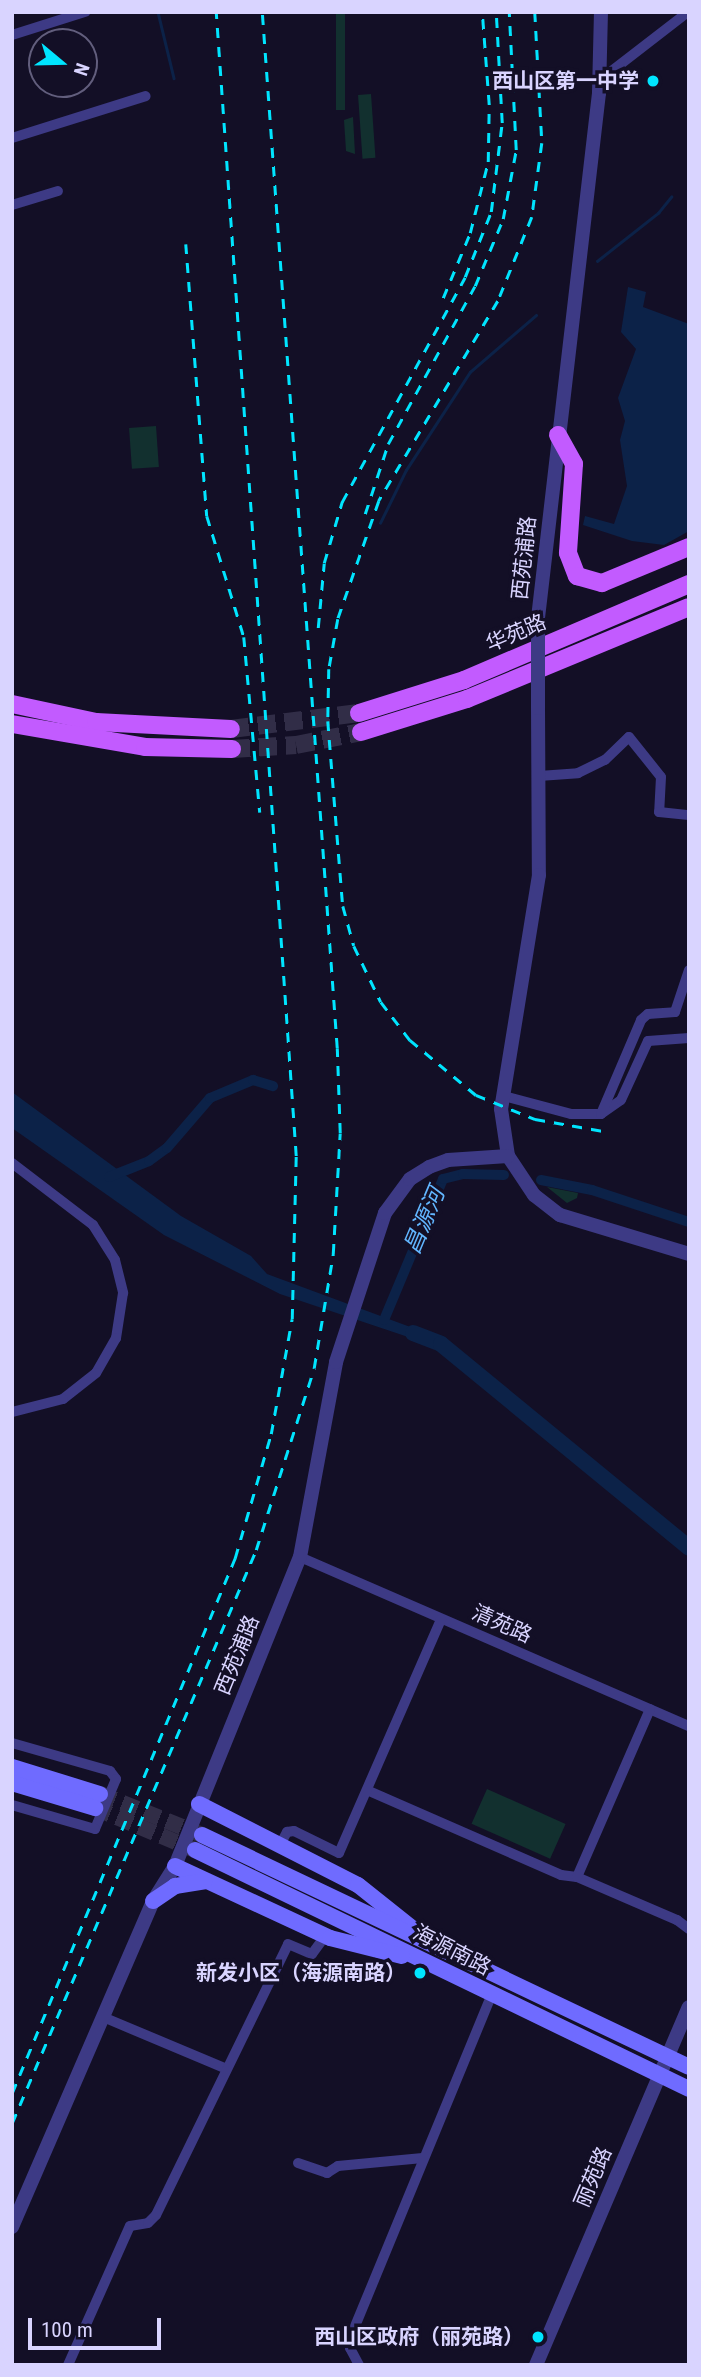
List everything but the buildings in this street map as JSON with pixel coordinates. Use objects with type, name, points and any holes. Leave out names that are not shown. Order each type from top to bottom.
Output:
[{"type":"main road","points":[[558,435],[574,464],[568,553],[577,576],[603,583],[689,547]]},
{"type":"main road","name":"华苑路","points":[[359,713],[464,680],[689,584]]},
{"type":"main road","name":"华苑路","points":[[361,733],[467,699],[689,607]]},
{"type":"main road","points":[[12,704],[96,722],[231,729]]},
{"type":"main road","points":[[12,724],[132,746],[232,749]]},
{"type":"main road","points":[[12,1767],[97,1801],[12,1783]]},
{"type":"main road","points":[[199,1804],[358,1885],[435,1956]]},
{"type":"main road","name":"海源南路","points":[[199,1842],[435,1956],[689,2067]]},
{"type":"main road","points":[[175,1866],[325,1936],[435,1956]]},
{"type":"main road","points":[[153,1901],[175,1886],[206,1881]]},
{"type":"main road","name":"海源南路","points":[[435,1956],[492,1994],[689,2088]]},
{"type":"street","points":[[12,35],[85,12]]},
{"type":"street","name":"西苑浦路","points":[[12,2227],[153,1901],[175,1866],[300,1557],[311,1481],[346,1327],[385,1213],[411,1179],[448,1160],[508,1156],[503,1103],[535,914],[540,776],[538,618],[600,80],[601,12]]},
{"type":"street","points":[[600,80],[688,12]]},
{"type":"street","points":[[12,138],[146,96]]},
{"type":"street","points":[[12,205],[58,191]]},
{"type":"street","points":[[540,776],[578,773],[605,760],[629,737],[660,777],[659,812],[689,815]]},
{"type":"street","points":[[601,1114],[641,1020],[648,1014],[675,1012],[689,970]]},
{"type":"street","points":[[503,1103],[571,1114],[601,1114],[621,1100],[648,1041],[689,1038]]},
{"type":"street","points":[[508,1156],[534,1195],[560,1215],[689,1254]]},
{"type":"street","points":[[12,1163],[93,1225],[115,1260],[122,1293],[116,1338],[96,1373],[63,1399],[12,1412]]},
{"type":"street","name":"清苑路","points":[[300,1557],[689,1727]]},
{"type":"street","points":[[280,1845],[285,1835],[295,1831],[340,1853],[441,1619]]},
{"type":"street","points":[[577,1877],[650,1709]]},
{"type":"street","points":[[12,1742],[110,1771],[116,1779],[94,1829],[12,1805]]},
{"type":"street","points":[[369,1791],[561,1875],[577,1877],[677,1920],[689,1929]]},
{"type":"street","points":[[68,2365],[130,2226],[148,2223],[156,2215],[288,1944],[312,1954],[325,1936]]},
{"type":"street","points":[[359,2365],[350,2348],[351,2336],[492,1994]]},
{"type":"street","name":"丽苑路","points":[[536,2365],[689,2007]]},
{"type":"street","points":[[103,2017],[228,2069]]},
{"type":"street","points":[[298,2163],[327,2173],[338,2166],[423,2158]]},
{"type":"green space","points":[[336,12],[345,12],[345,110],[336,110]]},
{"type":"green space","points":[[371,94],[375,158],[362,159],[358,95]]},
{"type":"green space","points":[[353,117],[355,154],[346,151],[344,120]]},
{"type":"green space","points":[[156,426],[159,467],[132,469],[129,428]]},
{"type":"green space","points":[[547,1187],[578,1193],[577,1198],[567,1203]]},
{"type":"green space","points":[[487,1789],[566,1824],[550,1859],[472,1824]]},
{"type":"water","points":[[628,287],[646,292],[643,307],[689,324],[689,531],[664,545],[632,541],[583,525],[585,516],[614,524],[627,486],[620,440],[625,421],[618,398],[636,349],[621,332]]},
{"type":"water","points":[[12,1092],[181,1216],[251,1256],[267,1274],[432,1335],[429,1344],[280,1294],[164,1235],[12,1128]]},
{"type":"waterway","points":[[158,12],[174,78]]},
{"type":"waterway","points":[[597,261],[658,213],[671,197]]},
{"type":"waterway","points":[[380,523],[406,470],[470,372],[536,315]]},
{"type":"waterway","points":[[109,1177],[149,1161],[167,1148],[210,1098],[253,1080],[273,1086]]},
{"type":"waterway","name":"昌源河","points":[[384,1320],[443,1179],[463,1174],[504,1175]]},
{"type":"waterway","name":"昌源河","points":[[541,1180],[592,1190],[689,1222]]},
{"type":"waterway","points":[[413,1333],[441,1344],[689,1548]]},
{"type":"tunnel","points":[[231,729],[359,713]]},
{"type":"tunnel","points":[[232,749],[296,745],[361,732]]},
{"type":"tunnel","points":[[100,1794],[202,1835]]},
{"type":"tunnel","points":[[95,1808],[195,1850]]},
{"type":"railway","points":[[12,2093],[235,1558],[271,1434],[292,1319],[296,1156],[216,12]]},
{"type":"railway","points":[[12,2123],[256,1550],[314,1368],[333,1254],[340,1133],[337,1048],[262,12]]},
{"type":"railway","points":[[443,298],[470,233],[488,162],[489,105],[482,12]]},
{"type":"railway","points":[[318,628],[324,563],[342,502],[465,277],[491,212],[502,123],[496,12]]},
{"type":"railway","points":[[365,514],[388,444],[475,286],[503,219],[516,150],[509,12]]},
{"type":"railway","points":[[535,12],[542,143],[532,217],[498,301],[379,501],[338,619],[329,669],[328,721],[343,906],[354,946],[381,1002],[410,1040],[476,1095],[535,1119],[609,1132]]},
{"type":"railway","points":[[186,244],[207,516],[244,637],[260,812]]},
{"type":"place","name":"西山区第一中学","points":[[653,81]]},
{"type":"place","name":"新发小区（海源南路）","points":[[420,1973]]},
{"type":"place","name":"西山区政府（丽苑路）","points":[[538,2337]]}]
